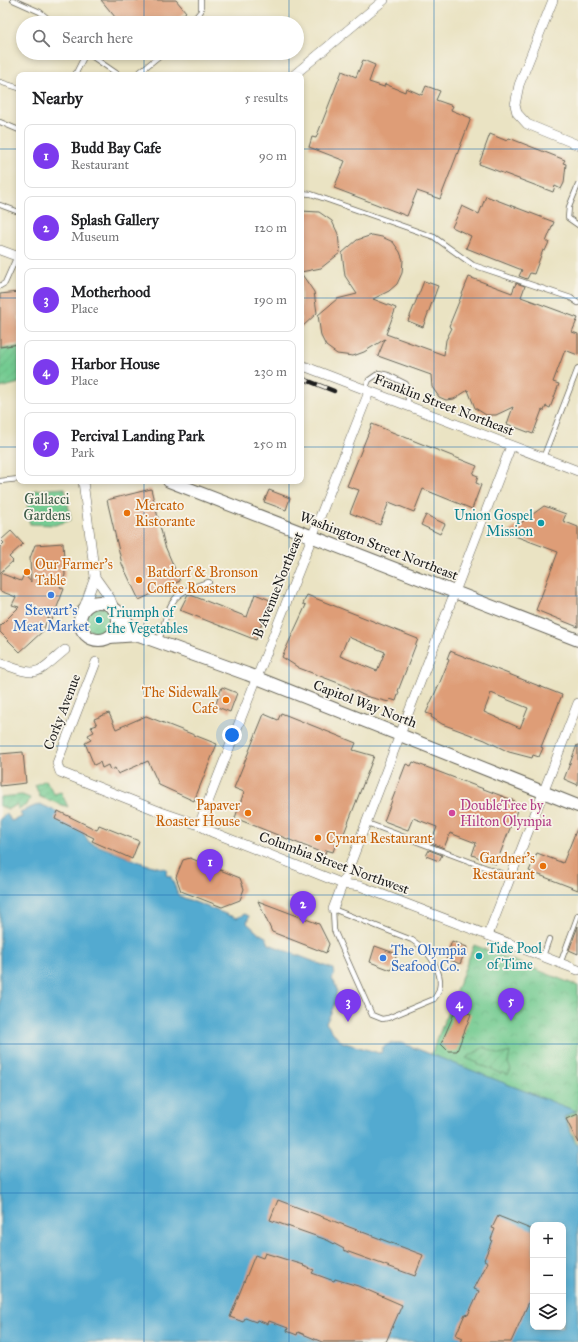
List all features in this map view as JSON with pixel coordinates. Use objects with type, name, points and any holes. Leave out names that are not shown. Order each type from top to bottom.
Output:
[{"type":"street","points":[[298,72],[384,0]]},
{"type":"street","points":[[553,0],[519,85],[514,105],[517,113],[527,124],[578,145]]},
{"type":"street","points":[[0,250],[16,256]]},
{"type":"street","name":"Franklin Street Northeast","points":[[304,366],[578,471]]},
{"type":"street","name":"B AvenueNortheast","points":[[199,825],[312,537],[367,391]]},
{"type":"street","points":[[333,909],[511,446]]},
{"type":"street","points":[[83,484],[94,577],[80,620],[83,631],[87,635],[98,640],[109,637],[116,629],[118,618],[110,598],[94,577]]},
{"type":"street","name":"Washington Street Northeast","points":[[177,484],[456,591],[578,640]]},
{"type":"street","points":[[83,610],[91,603],[96,602],[106,602],[114,608]]},
{"type":"street","name":"Capitol Way North","points":[[114,608],[124,618],[129,627],[139,635],[257,677],[578,806]]},
{"type":"street","name":"Capitol Way North","points":[[109,637],[139,635]]},
{"type":"street","points":[[0,663],[24,672],[34,673],[43,669],[65,650]]},
{"type":"street","name":"Corky Avenue","points":[[60,772],[57,763],[96,662]]},
{"type":"street","points":[[488,935],[578,703]]},
{"type":"street","name":"Columbia Street Northwest","points":[[60,772],[161,812],[199,825],[212,832],[343,884],[360,886],[578,970]]},
{"type":"lane","points":[[13,0],[40,12],[44,16]]},
{"type":"lane","points":[[197,16],[201,11],[202,0]]},
{"type":"lane","points":[[77,72],[83,60]]},
{"type":"lane","points":[[97,60],[115,72]]},
{"type":"lane","points":[[140,72],[154,60]]},
{"type":"lane","points":[[0,82],[16,87]]},
{"type":"lane","points":[[0,122],[16,129]]},
{"type":"lane","points":[[578,185],[569,207],[568,218],[578,225]]},
{"type":"lane","points":[[304,193],[311,194],[434,237],[473,265],[571,298],[578,303]]},
{"type":"lane","points":[[0,205],[16,211]]},
{"type":"lane","points":[[0,286],[5,283],[16,261]]},
{"type":"lane","points":[[543,458],[578,368]]},
{"type":"lane","points":[[367,391],[369,380],[379,373],[388,375],[406,384],[409,407]]},
{"type":"lane","points":[[0,481],[16,479]]},
{"type":"lane","points":[[158,642],[169,609],[176,596],[189,588],[209,582]]},
{"type":"lane","points":[[366,823],[511,877]]},
{"type":"lane","points":[[333,909],[419,944],[430,957],[439,974],[441,985],[439,993],[434,999],[388,1018],[382,1019],[372,1015],[334,930],[333,909]]},
{"type":"lane","points":[[560,964],[578,915]]},
{"type":"lane","points":[[542,957],[549,939]]},
{"type":"green space","points":[[16,347],[16,384],[0,388],[0,349]]},
{"type":"green space","name":"Gallacci Gardens","points":[[65,488],[71,520],[55,525],[30,524],[28,516],[28,502],[32,493],[35,490]]},
{"type":"green space","points":[[99,606],[109,610],[113,620],[109,630],[99,634],[89,630],[85,620],[89,610]]},
{"type":"green space","points":[[46,780],[54,794],[61,792],[68,807],[40,797],[35,785]]},
{"type":"green space","points":[[22,795],[30,798],[27,805],[18,809],[17,805],[8,809],[0,806],[0,797]]},
{"type":"green space","points":[[474,945],[578,986],[578,1144],[576,1144],[564,1117],[575,1111],[431,1055]]},
{"type":"green space","points":[[484,1047],[500,1055],[510,1052],[508,1063],[511,1070],[508,1075],[502,1072],[501,1074],[487,1067],[478,1065],[478,1063],[466,1058]]},
{"type":"water","points":[[40,804],[66,816],[77,823],[89,842],[145,864],[167,869],[167,876],[170,875],[179,896],[236,918],[245,914],[249,916],[247,923],[258,933],[266,937],[269,944],[333,969],[334,975],[332,979],[337,989],[337,995],[326,1023],[339,1040],[379,1053],[382,1052],[383,1047],[391,1043],[402,1043],[576,1111],[564,1117],[576,1144],[578,1144],[578,1342],[0,1342],[0,819],[7,813],[11,821],[22,817],[20,812]]},
{"type":"building","points":[[101,0],[176,0],[186,12],[181,16],[114,16]]},
{"type":"building","points":[[363,60],[375,65],[369,82],[384,87],[385,84],[405,92],[406,88],[422,95],[426,86],[440,91],[436,100],[453,106],[451,110],[471,118],[440,199],[417,191],[407,216],[334,188],[345,161],[309,147],[312,137],[316,138],[342,71],[356,77]]},
{"type":"building","points":[[490,134],[507,141],[509,138],[565,160],[563,163],[566,164],[564,183],[561,189],[555,186],[553,192],[479,164]]},
{"type":"building","points":[[486,196],[554,222],[546,242],[549,242],[545,251],[543,250],[534,274],[530,273],[527,279],[519,276],[522,270],[466,248],[471,236],[452,227],[462,206],[479,214]]},
{"type":"building","points":[[304,211],[319,212],[332,221],[338,234],[340,253],[321,268],[304,271]]},
{"type":"building","points":[[372,235],[382,237],[393,242],[400,252],[403,260],[402,273],[397,284],[389,291],[373,299],[396,308],[386,334],[444,355],[446,340],[452,328],[449,326],[469,277],[512,293],[516,283],[525,286],[521,297],[578,318],[572,332],[578,334],[578,355],[565,350],[553,382],[559,384],[550,408],[546,406],[544,411],[542,410],[533,434],[507,424],[513,407],[496,415],[486,415],[475,408],[468,390],[454,399],[446,400],[439,397],[432,387],[431,375],[378,356],[385,339],[364,352],[353,356],[337,354],[326,346],[321,336],[318,315],[337,299],[357,294],[345,276],[342,253],[357,240]]},
{"type":"building","points":[[304,277],[314,292],[317,313],[304,325]]},
{"type":"building","points":[[424,281],[438,286],[423,327],[408,321]]},
{"type":"building","points":[[16,292],[16,344],[0,347],[0,294]]},
{"type":"building","points":[[372,424],[477,466],[473,474],[478,476],[476,483],[481,485],[472,509],[423,489],[414,512],[389,502],[380,525],[350,513],[359,490],[347,486]]},
{"type":"building","points":[[151,489],[165,546],[180,581],[139,600],[122,564],[107,500]]},
{"type":"building","points":[[269,490],[290,498],[286,510],[264,502]]},
{"type":"building","points":[[544,506],[566,514],[563,521],[578,527],[578,627],[536,610],[558,552],[507,533]]},
{"type":"building","points":[[426,515],[445,524],[440,534],[421,525]]},
{"type":"building","points":[[11,531],[23,544],[9,557],[13,561],[0,573],[0,547],[4,543],[1,540]]},
{"type":"building","points":[[63,543],[65,575],[60,587],[64,589],[52,620],[48,618],[43,631],[20,652],[0,632],[0,626],[19,607],[12,605],[16,597],[0,591],[0,573],[21,581],[24,574],[31,582],[30,558],[35,545]]},
{"type":"building","points":[[188,594],[247,617],[255,594],[270,600],[256,640],[180,610]]},
{"type":"building","points":[[307,595],[418,639],[398,691],[396,701],[390,699],[389,702],[365,696],[341,684],[299,668],[282,657],[306,605],[303,604]],"holes":[[[348,637],[385,652],[377,671],[340,656]]]},
{"type":"building","points":[[450,651],[562,695],[541,747],[543,748],[539,757],[533,755],[532,758],[509,752],[485,740],[442,724],[431,717],[432,715],[426,713],[449,660],[447,659]],"holes":[[[491,693],[528,708],[520,728],[484,712]]]},
{"type":"building","name":"The Sidewalk Cafe","points":[[222,687],[237,693],[230,712],[215,706]]},
{"type":"building","points":[[109,713],[116,729],[146,716],[217,744],[194,801],[159,785],[148,761],[118,774],[115,768],[110,770],[108,765],[102,768],[100,762],[94,765],[85,743],[91,740],[88,735],[94,732],[91,727],[97,725],[94,719]]},
{"type":"building","points":[[281,713],[356,743],[353,750],[374,756],[341,841],[337,840],[333,852],[326,850],[325,854],[235,818],[244,792],[234,788],[264,714],[278,720]]},
{"type":"building","points":[[578,745],[578,785],[564,779]]},
{"type":"building","points":[[23,752],[26,783],[0,786],[0,754]]},
{"type":"building","name":"DoubleTree by Hilton Olympia","points":[[413,762],[515,801],[513,806],[518,808],[496,864],[472,855],[476,843],[450,833],[444,848],[431,843],[437,827],[413,818],[408,830],[384,821],[406,764],[411,766]]},
{"type":"building","points":[[58,811],[97,830],[99,825],[139,841],[132,859],[92,841],[94,838],[55,819]]},
{"type":"building","points":[[578,826],[578,890],[529,871],[537,853],[563,863]]},
{"type":"building","points":[[429,850],[442,855],[439,861],[426,856]]},
{"type":"building","points":[[190,858],[240,878],[244,889],[240,900],[222,907],[181,891],[176,877],[183,860]]},
{"type":"building","points":[[258,901],[319,924],[329,944],[326,953],[272,932]]},
{"type":"building","points":[[578,926],[578,954],[569,950]]},
{"type":"building","points":[[452,941],[467,947],[460,964],[446,958]]},
{"type":"building","name":"The Olympia Seafood Co.","points":[[375,946],[397,954],[391,970],[370,962]]},
{"type":"building","points":[[456,1009],[471,1014],[457,1051],[448,1051],[441,1044]]},
{"type":"building","points":[[578,1114],[578,1143],[566,1119]]},
{"type":"building","points":[[278,1200],[423,1255],[415,1276],[343,1250],[344,1249],[327,1240],[270,1220]]},
{"type":"building","points":[[498,1216],[530,1229],[530,1300],[511,1342],[461,1342],[463,1338],[456,1335],[465,1314],[468,1315],[479,1291],[474,1289],[488,1262],[484,1260],[495,1229],[492,1228]]},
{"type":"building","points":[[265,1253],[304,1265],[303,1266],[314,1270],[312,1273],[334,1281],[335,1279],[358,1286],[402,1305],[386,1342],[322,1342],[298,1332],[297,1335],[287,1331],[288,1328],[269,1321],[268,1324],[245,1318],[243,1322],[230,1317],[255,1255],[263,1258]]},
{"type":"railway","points":[[304,379],[334,391]]},
{"type":"place","name":"Mercato Ristorante","points":[[127,513]]},
{"type":"place","name":"Union Gospel Mission","points":[[541,523]]},
{"type":"place","name":"Our Farmer's Table","points":[[27,572]]},
{"type":"place","name":"Batdorf & Bronson Coffee Roasters","points":[[139,580]]},
{"type":"place","name":"Stewart's Meat Market","points":[[51,595]]},
{"type":"place","name":"Triumph of the Vegetables","points":[[99,620]]},
{"type":"place","name":"The Sidewalk Cafe","points":[[226,700]]},
{"type":"place","name":"Papaver Roaster House","points":[[248,813]]},
{"type":"place","name":"DoubleTree by Hilton Olympia","points":[[452,813]]},
{"type":"place","name":"Cynara Restaurant","points":[[318,838]]},
{"type":"place","name":"Gardner's Restaurant","points":[[543,866]]},
{"type":"place","name":"Budd Bay Cafe","points":[[210,882]]},
{"type":"place","name":"Splash Gallery","points":[[303,924]]},
{"type":"place","name":"Tide Pool of Time","points":[[479,956]]},
{"type":"place","name":"The Olympia Seafood Co.","points":[[383,958]]},
{"type":"place","name":"Percival Landing Park","points":[[511,1021]]},
{"type":"place","name":"Motherhood","points":[[348,1022]]},
{"type":"place","name":"Harbor House","points":[[459,1024]]}]
